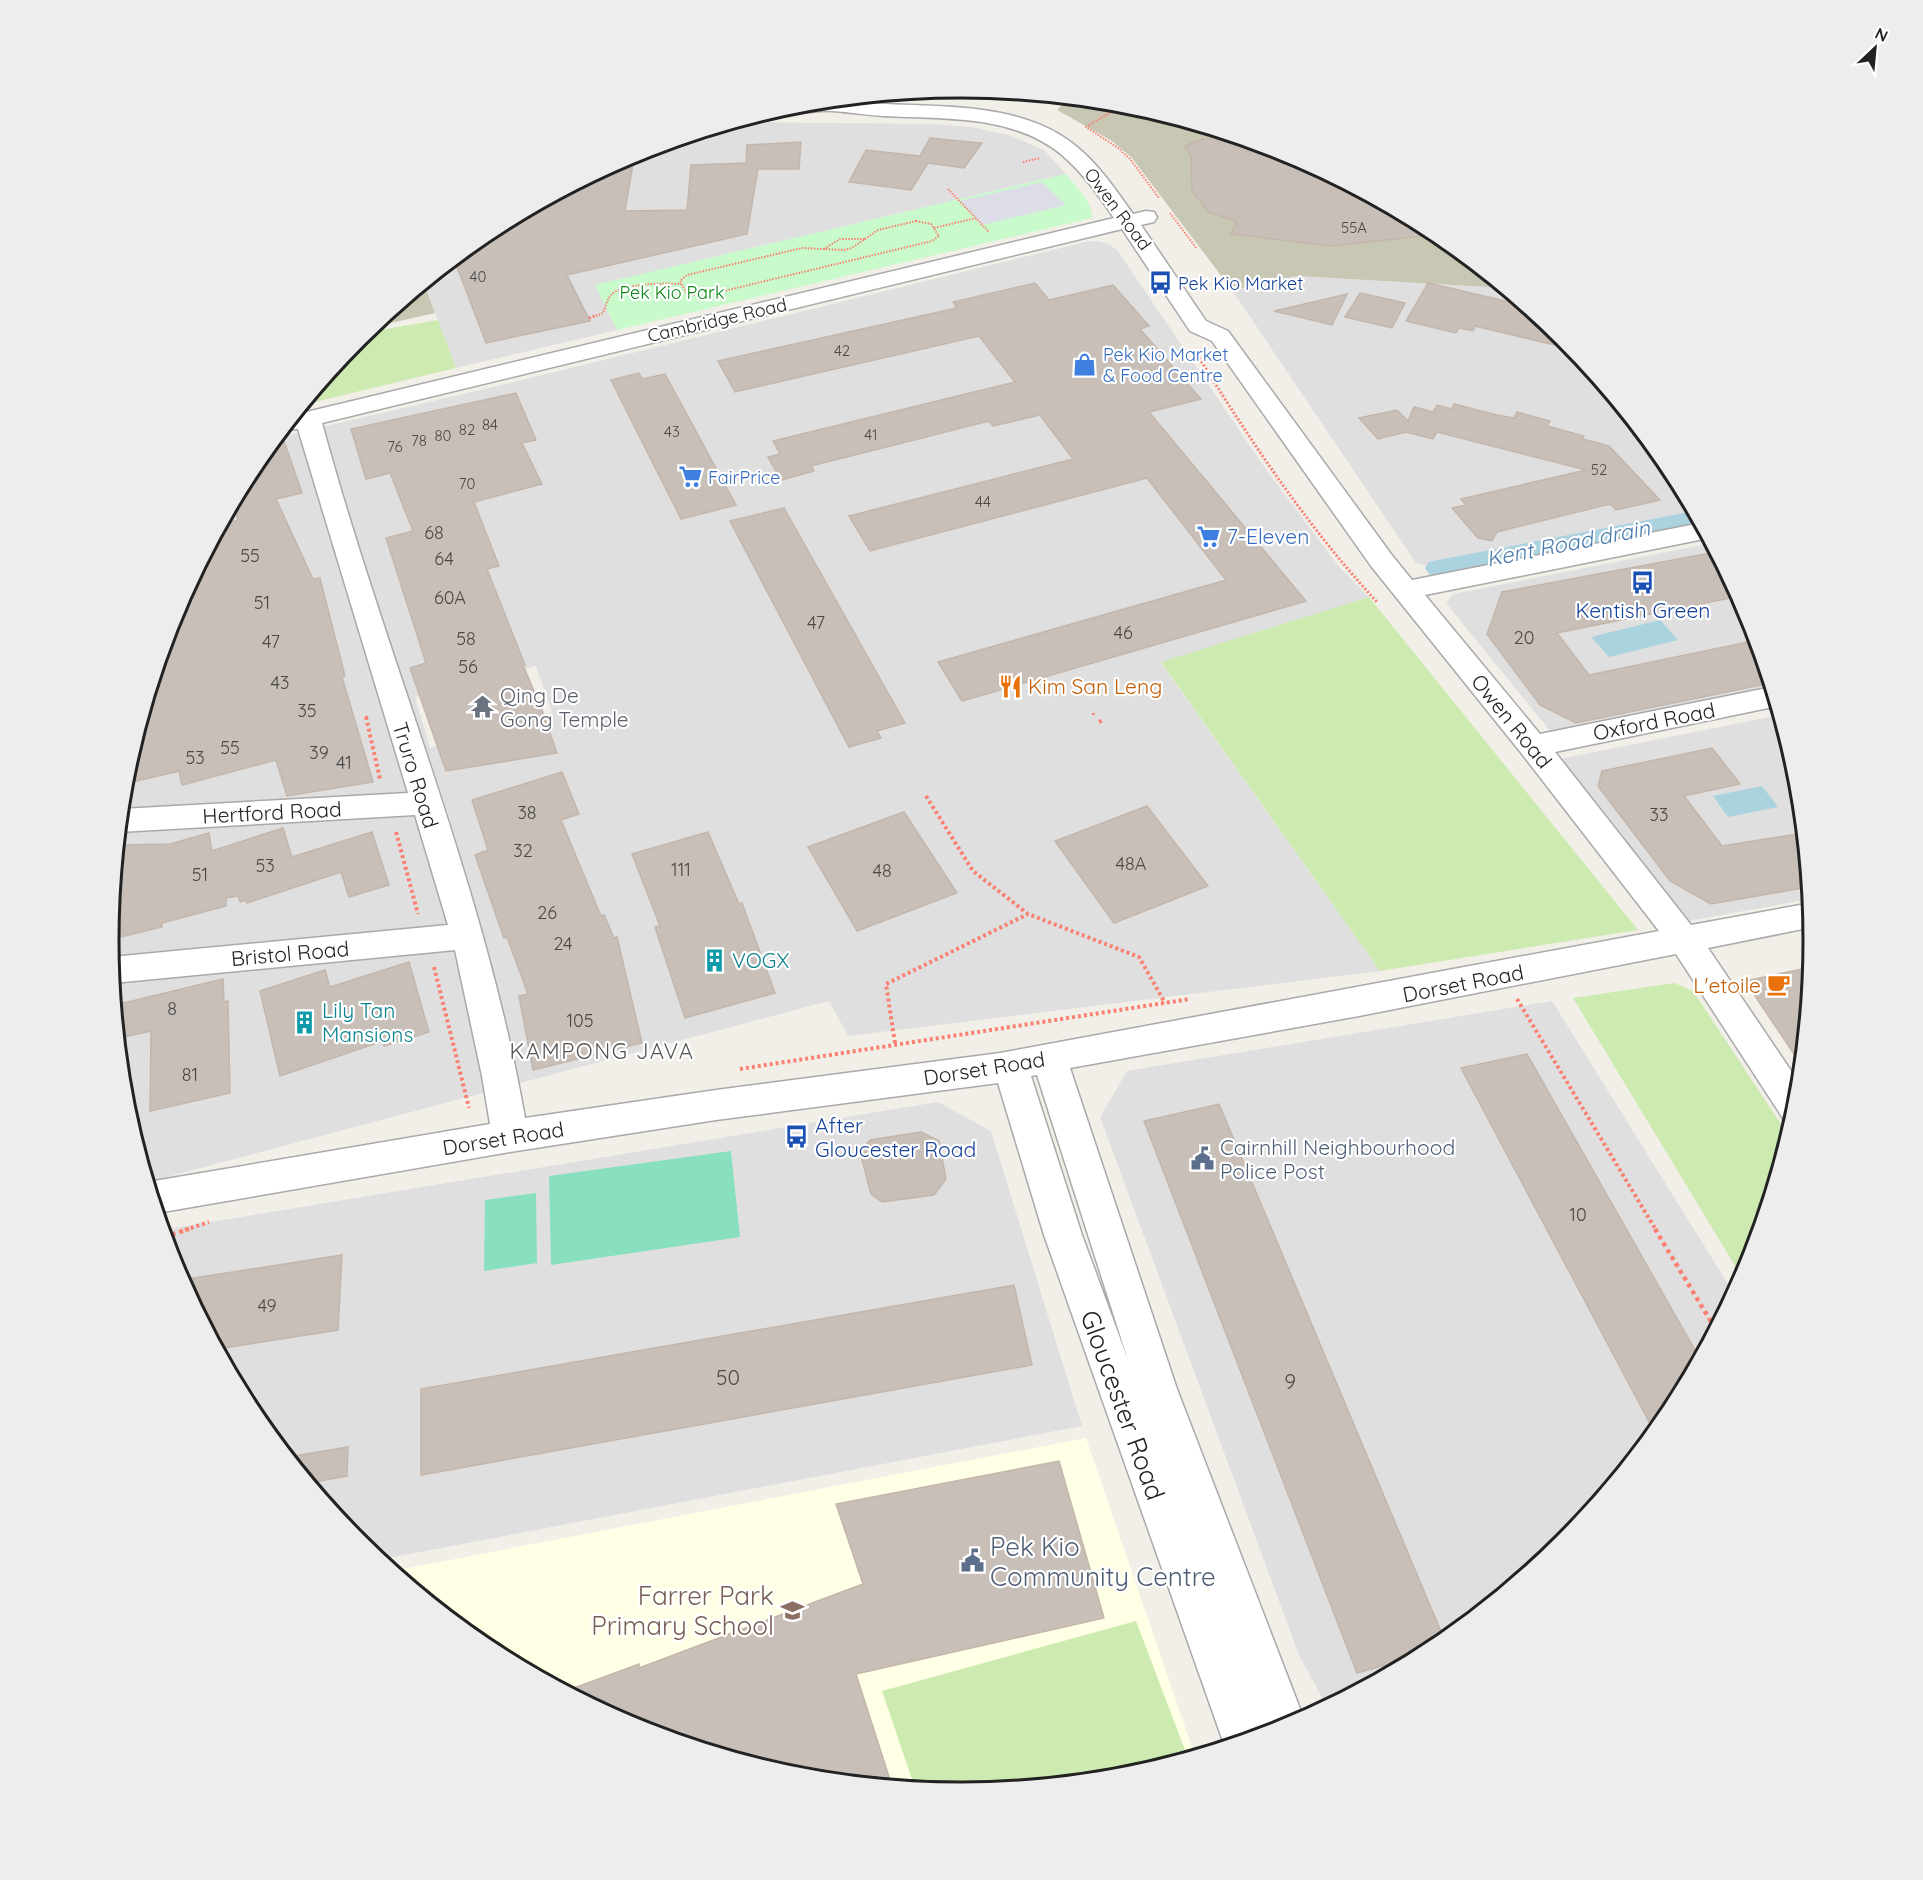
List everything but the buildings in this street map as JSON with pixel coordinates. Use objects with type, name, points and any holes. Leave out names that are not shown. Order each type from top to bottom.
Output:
[{"type":"street","name":"Owen Road","points":[[861,104],[884,102],[943,104],[1026,116],[1052,124],[1078,139],[1113,168]]},
{"type":"street","name":"Owen Road","points":[[843,107],[879,111],[936,112],[1014,123],[1040,132],[1068,148],[1094,173],[1150,211],[1198,326],[1220,336],[1381,560],[1533,746],[1685,941],[1789,1097]]},
{"type":"street","name":"Owen Road","points":[[1131,193],[1150,211],[1225,324],[1220,336]]},
{"type":"street","name":"Cambridge Road","points":[[298,421],[1150,211]]},
{"type":"street","name":"Truro Road","points":[[298,421],[320,464],[424,803],[468,936],[500,1076],[510,1136]]},
{"type":"street","points":[[1406,590],[1698,533]]},
{"type":"street","name":"Oxford Road","points":[[1533,746],[1768,698]]},
{"type":"street","name":"Hertford Road","points":[[128,821],[424,803]]},
{"type":"street","name":"Dorset Road","points":[[159,1196],[510,1136],[1010,1066],[1803,921]]},
{"type":"street","name":"Bristol Road","points":[[120,969],[468,936]]},
{"type":"street","name":"Gloucester Road","points":[[1048,1058],[1157,1389],[1281,1719]]},
{"type":"street","name":"Gloucester Road","points":[[1010,1066],[1063,1236],[1242,1734]]},
{"type":"path","points":[[1112,112],[1086,127],[1118,148],[1130,159],[1139,174],[1150,211],[1197,249]]},
{"type":"path","points":[[1023,162],[1043,158]]},
{"type":"path","points":[[948,189],[994,237]]},
{"type":"path","points":[[934,228],[976,218]]},
{"type":"path","points":[[916,221],[928,222],[939,236],[932,241],[703,296],[687,294],[680,281],[687,275],[802,248],[844,250],[852,248],[865,239],[878,230],[916,221]]},
{"type":"path","points":[[823,249],[840,239],[865,239]]},
{"type":"path","points":[[589,318],[603,313],[610,296],[615,292],[653,284],[682,284]]},
{"type":"path","points":[[365,714],[385,806],[394,820],[412,895],[428,940],[471,1117]]},
{"type":"path","points":[[926,796],[973,871],[1028,914],[1139,957],[1165,1003]]},
{"type":"path","points":[[1028,914],[886,984],[895,1043],[1180,1001]]},
{"type":"path","points":[[1514,993],[1712,1323]]},
{"type":"shaded area","points":[[1063,104],[1071,105],[1180,126],[1232,142],[1284,162],[1334,184],[1383,210],[1430,239],[1493,287],[1297,276],[1232,290],[1132,158],[1112,141],[1057,110]]},
{"type":"shaded area","points":[[760,122],[933,124],[972,127],[1012,136],[1044,150],[1066,174],[596,285],[617,330],[456,368],[427,290],[493,239],[540,210],[589,184],[691,142]]},
{"type":"shaded area","points":[[1042,182],[1066,205],[982,225],[960,201]]},
{"type":"shaded area","points":[[1096,241],[1108,244],[1117,250],[1265,468],[1340,568],[1369,597],[1161,663],[1380,971],[848,1036],[829,1001],[155,1180],[135,1104],[126,1050],[119,940],[121,885],[126,830],[135,776],[148,722],[183,618],[206,567],[232,519],[287,435],[1085,242]],"holes":[[[536,666],[552,712],[430,748],[415,697]]]},
{"type":"shaded area","points":[[1297,276],[1493,287],[1557,344],[1595,385],[1630,427],[1662,472],[1692,520],[1432,568],[1416,563],[1232,290]]},
{"type":"shaded area","points":[[427,290],[435,313],[388,324]]},
{"type":"shaded area","name":"Kentish Green","points":[[1705,544],[1740,618],[1765,690],[1551,732],[1446,603],[1453,594]]},
{"type":"shaded area","points":[[1773,716],[1788,776],[1797,830],[1803,900],[1689,921],[1560,759]]},
{"type":"shaded area","points":[[1552,1001],[1729,1286],[1691,1361],[1662,1408],[1630,1453],[1557,1536],[1517,1573],[1430,1641],[1383,1670],[1324,1701],[1299,1655],[1100,1117],[1127,1071]]},
{"type":"shaded area","points":[[938,1102],[991,1131],[1082,1426],[390,1558],[328,1495],[293,1453],[261,1408],[206,1313],[171,1229]]},
{"type":"shaded area","name":"Farrer Park Primary School","points":[[1086,1438],[1193,1750],[1126,1766],[1071,1775],[1017,1781],[962,1782],[906,1781],[852,1775],[743,1754],[691,1738],[639,1718],[589,1696],[540,1670],[493,1641],[402,1569]]},
{"type":"green space","name":"Pek Kio Park","points":[[1066,174],[1087,200],[1092,218],[617,330],[595,285]]},
{"type":"green space","points":[[438,320],[456,368],[314,402],[366,344],[381,330]]},
{"type":"green space","points":[[1369,597],[1638,930],[1380,971],[1161,662]]},
{"type":"green space","points":[[1674,983],[1693,991],[1783,1126],[1759,1211],[1737,1269],[1573,998]]},
{"type":"green space","points":[[731,1151],[740,1237],[551,1265],[549,1176]]},
{"type":"green space","points":[[536,1193],[537,1263],[484,1271],[485,1200]]},
{"type":"green space","points":[[1136,1621],[1186,1752],[1126,1766],[1017,1781],[913,1781],[882,1691]]},
{"type":"water","points":[[1660,620],[1678,640],[1609,657],[1591,637]]},
{"type":"water","points":[[1762,786],[1778,807],[1728,817],[1713,796]]},
{"type":"waterway","name":"Kent Road drain","points":[[1438,568],[1691,519]]},
{"type":"place","name":"Pek Kio Market","points":[[1160,283]]},
{"type":"place","name":"Pek Kio Market & Food Centre","points":[[1085,364]]},
{"type":"place","name":"FairPrice","points":[[690,477]]},
{"type":"place","name":"7-Eleven","points":[[1209,536]]},
{"type":"place","name":"Kentish Green","points":[[1643,582]]},
{"type":"place","name":"Kim San Leng","points":[[1010,686]]},
{"type":"place","name":"Qing De Gong Temple","points":[[482,707]]},
{"type":"place","name":"VOGX","points":[[714,960]]},
{"type":"place","name":"L'etoile","points":[[1779,985]]},
{"type":"place","name":"Lily Tan Mansions","points":[[304,1022]]},
{"type":"place","name":"After Gloucester Road","points":[[797,1137]]},
{"type":"place","name":"Cairnhill Neighbourhood Police Post","points":[[1202,1159]]},
{"type":"place","name":"Pek Kio Community Centre","points":[[972,1561]]},
{"type":"place","name":"Farrer Park Primary School","points":[[792,1610]]},
{"type":"district","name":"KAMPONG JAVA","points":[[602,1051]]}]
